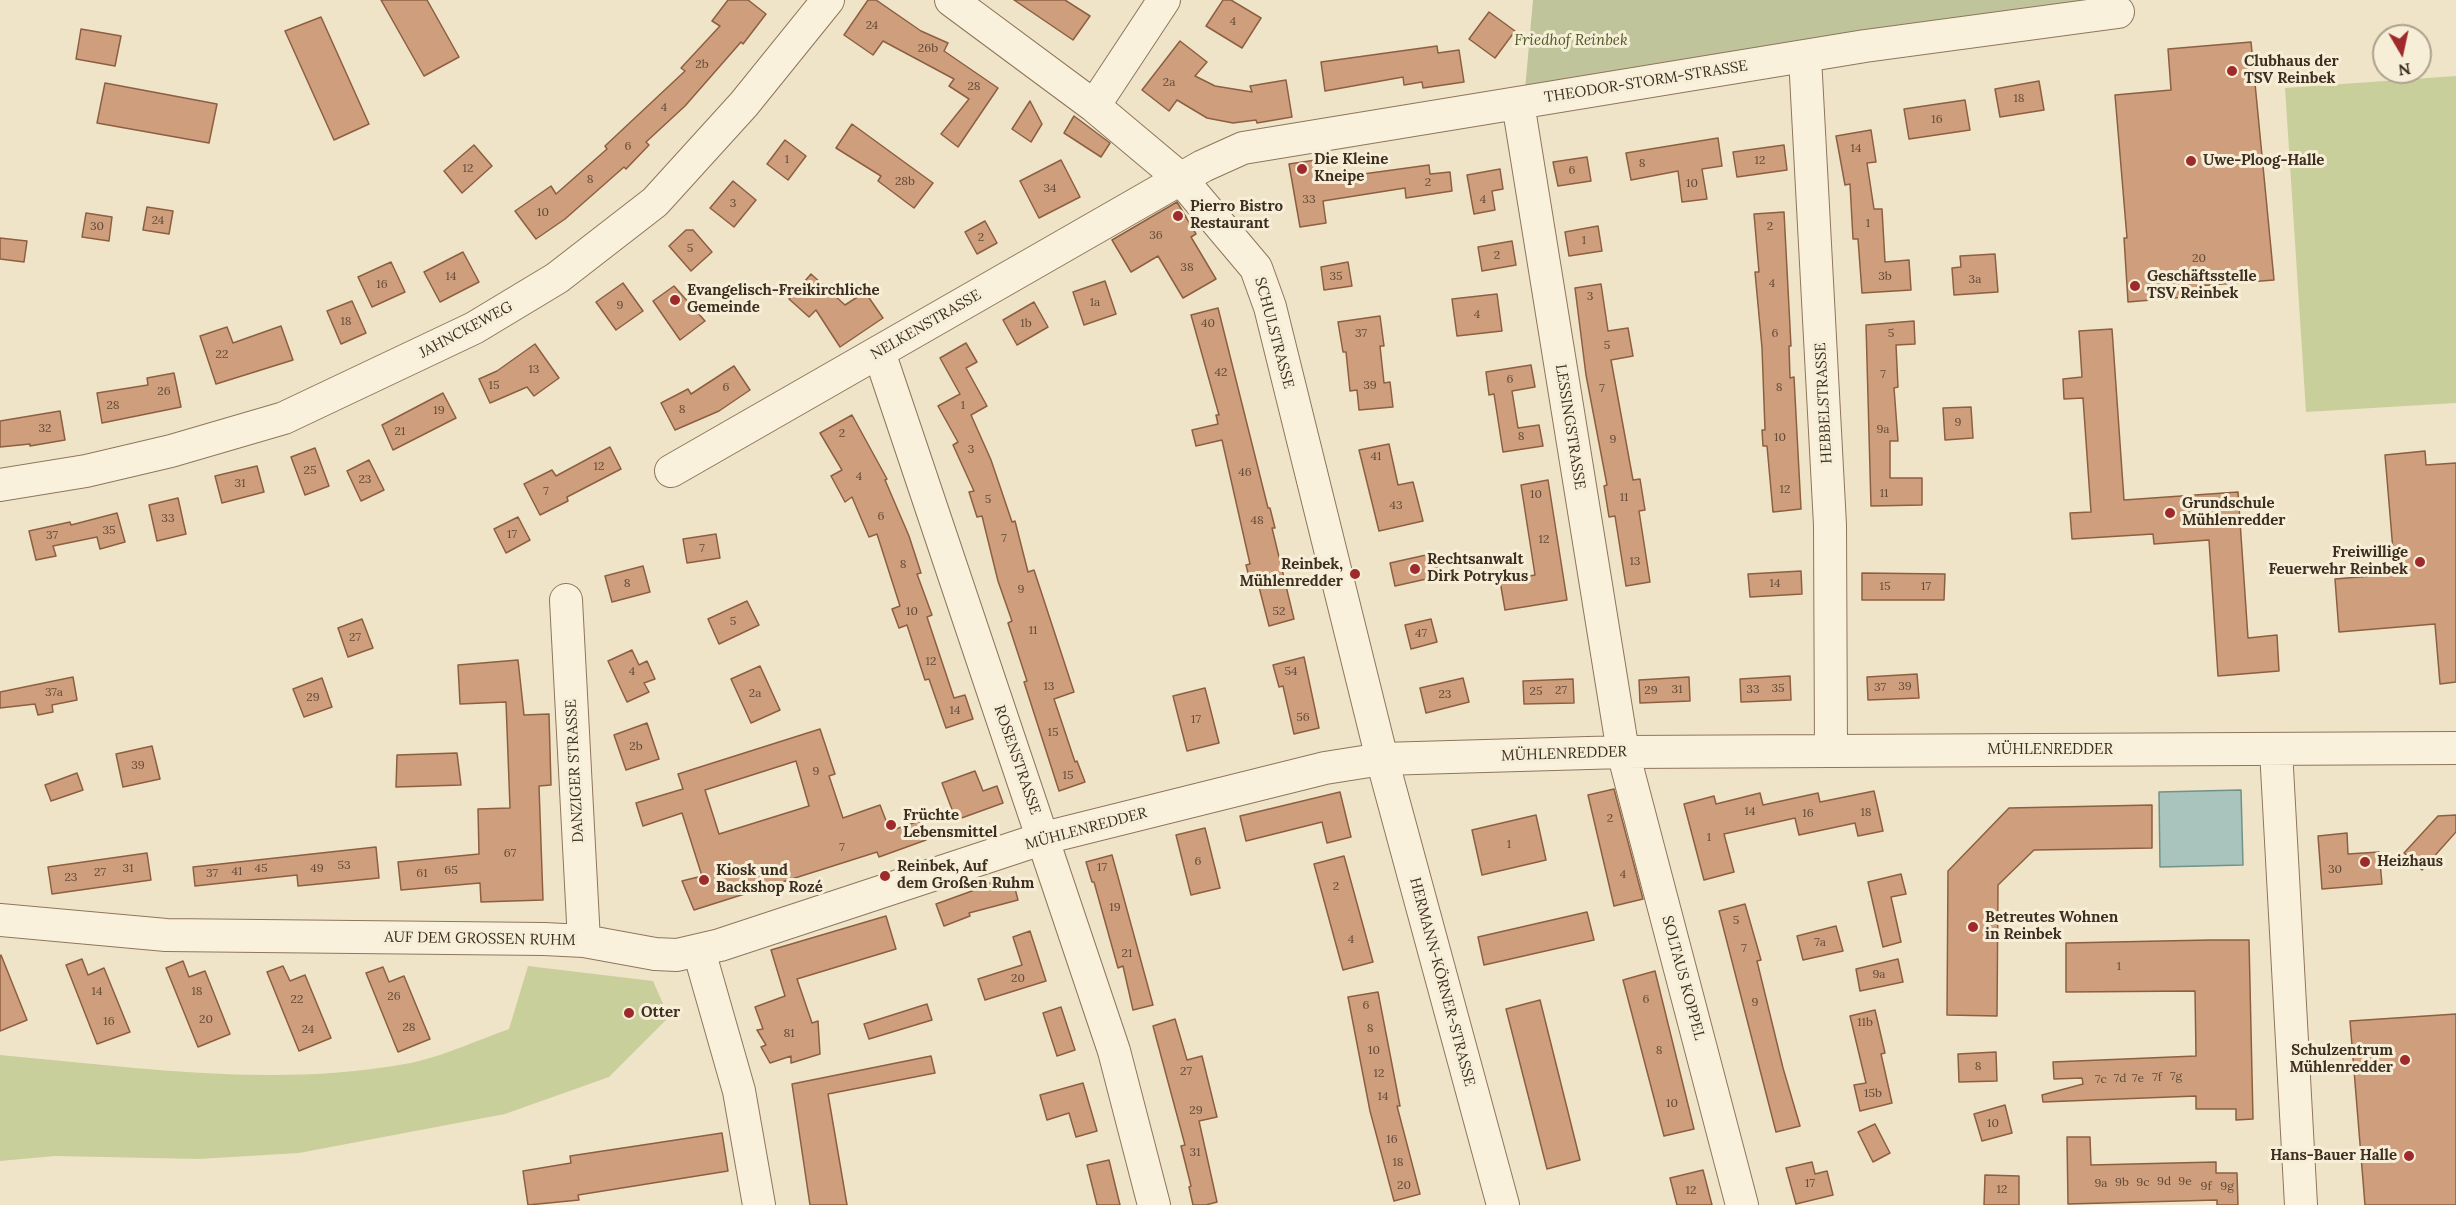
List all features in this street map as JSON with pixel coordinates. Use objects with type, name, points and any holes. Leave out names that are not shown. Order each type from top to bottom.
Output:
[{"type":"street","name":"JAHNCKEWEG","points":[[0,485],[86,471],[150,456],[284,418],[474,328],[557,278],[655,202],[744,104],[828,0]]},
{"type":"street","name":"SCHULSTRASSE","points":[[951,0],[1094,106],[1181,179],[1256,268],[1270,307],[1382,759]]},
{"type":"street","points":[[1094,106],[1164,0]]},
{"type":"street","name":"THEODOR-STORM-STRASSE","points":[[1181,179],[1230,153],[1256,145],[1865,46],[2118,12]]},
{"type":"street","name":"HEBBELSTRASSE","points":[[1805,57],[1830,525],[1831,751]]},
{"type":"street","name":"LESSINGSTRASSE","points":[[1518,103],[1623,752]]},
{"type":"street","name":"NELKENSTRASSE","points":[[671,471],[1181,179]]},
{"type":"street","name":"ROSENSTRASSE","points":[[879,352],[1114,1051],[1154,1205]]},
{"type":"street","name":"DANZIGER STRASSE","points":[[566,600],[584,941]]},
{"type":"street","name":"MÜHLENREDDER","points":[[699,951],[1044,838],[1325,768],[1382,759],[1623,752],[2456,748]]},
{"type":"street","points":[[2276,750],[2301,1205]]},
{"type":"street","name":"SOLTAUS KOPPEL","points":[[1623,752],[1742,1205]]},
{"type":"street","name":"HERMANN-KÖRNER-STRASSE","points":[[1382,759],[1503,1205]]},
{"type":"street","name":"AUF DEM GROSSEN RUHM","points":[[0,920],[166,935],[544,939],[584,941],[655,954],[699,951]]},
{"type":"street","points":[[699,951],[739,1091],[759,1205]]},
{"type":"green space","name":"Friedhof Reinbek","points":[[1533,0],[2098,0],[1525,90]]},
{"type":"green space","points":[[2456,76],[2456,403],[2306,412],[2285,88],[2372,82],[2372,84],[2432,84],[2432,78]]},
{"type":"green space","points":[[528,966],[653,981],[669,1017],[609,1077],[505,1114],[299,1153],[198,1159],[55,1156],[0,1161],[0,1055],[202,1073],[253,1075],[355,1071],[417,1062],[509,1029]]},
{"type":"water","points":[[2241,790],[2243,865],[2160,867],[2159,792]]},
{"type":"building","points":[[381,0],[427,0],[459,57],[424,76]]},
{"type":"building","points":[[728,0],[748,0],[766,14],[743,44],[741,42],[685,106],[646,142],[649,145],[626,169],[624,167],[565,219],[536,239],[515,211],[551,186],[556,194],[607,149],[605,146],[685,71],[681,68],[720,26],[712,21]]},
{"type":"building","points":[[868,0],[876,0],[921,31],[948,43],[944,51],[998,88],[958,147],[941,134],[969,99],[949,86],[954,79],[883,41],[873,55],[844,35]]},
{"type":"building","points":[[1014,0],[1065,0],[1090,16],[1073,40]]},
{"type":"building","points":[[1223,0],[1231,0],[1261,18],[1242,48],[1206,26]]},
{"type":"building","points":[[1489,12],[1515,31],[1495,58],[1469,39]]},
{"type":"building","points":[[321,17],[369,124],[334,140],[285,31]]},
{"type":"building","points":[[81,29],[121,36],[115,66],[76,59]]},
{"type":"building","points":[[1180,41],[1207,62],[1195,76],[1215,86],[1252,92],[1250,86],[1286,80],[1292,117],[1257,123],[1256,120],[1233,123],[1207,118],[1177,100],[1169,111],[1142,90]]},
{"type":"building","name":"Uwe-Ploog-Halle","points":[[2251,42],[2274,280],[2197,286],[2198,296],[2128,302],[2124,238],[2127,238],[2115,95],[2171,90],[2168,49]]},
{"type":"building","points":[[1437,46],[1438,53],[1459,50],[1464,82],[1423,88],[1422,82],[1404,85],[1403,77],[1325,91],[1321,62]]},
{"type":"building","points":[[2039,81],[2044,110],[2000,117],[1995,89]]},
{"type":"building","points":[[105,83],[217,104],[209,143],[97,123]]},
{"type":"building","points":[[1965,100],[1970,130],[1909,139],[1904,109]]},
{"type":"building","points":[[1030,101],[1042,124],[1031,142],[1012,129]]},
{"type":"building","points":[[1074,116],[1110,143],[1101,157],[1064,133]]},
{"type":"building","points":[[852,124],[933,183],[914,208],[878,181],[881,176],[836,148]]},
{"type":"building","points":[[1871,130],[1876,162],[1867,163],[1874,209],[1882,209],[1885,262],[1909,260],[1911,290],[1862,293],[1858,239],[1853,239],[1850,184],[1845,185],[1836,136]]},
{"type":"building","points":[[1718,138],[1722,166],[1702,169],[1707,199],[1682,202],[1678,171],[1631,180],[1626,153]]},
{"type":"building","points":[[785,140],[806,156],[788,180],[767,164]]},
{"type":"building","points":[[474,145],[492,166],[462,193],[444,171]]},
{"type":"building","points":[[1784,145],[1787,170],[1737,177],[1733,152]]},
{"type":"building","points":[[1587,157],[1591,181],[1558,186],[1553,162]]},
{"type":"building","points":[[1061,160],[1080,197],[1039,218],[1020,181]]},
{"type":"building","points":[[1316,160],[1319,180],[1429,165],[1430,174],[1450,172],[1452,191],[1406,198],[1405,188],[1323,201],[1326,223],[1300,227],[1289,164]]},
{"type":"building","points":[[1500,169],[1503,189],[1492,191],[1495,210],[1474,214],[1467,175]]},
{"type":"building","points":[[733,181],[756,200],[734,227],[710,208]]},
{"type":"building","points":[[1177,202],[1196,234],[1191,237],[1216,279],[1183,298],[1158,256],[1131,272],[1112,240]]},
{"type":"building","points":[[147,207],[173,211],[169,234],[143,230]]},
{"type":"building","points":[[1784,212],[1791,346],[1789,346],[1790,378],[1794,377],[1801,509],[1773,512],[1767,446],[1763,446],[1762,430],[1765,430],[1762,348],[1755,272],[1759,272],[1754,214]]},
{"type":"building","points":[[86,213],[112,217],[109,241],[82,237]]},
{"type":"building","points":[[985,221],[997,243],[977,254],[965,232]]},
{"type":"building","points":[[1598,226],[1602,251],[1569,256],[1565,232]]},
{"type":"building","points":[[686,230],[693,230],[712,252],[691,271],[669,246]]},
{"type":"building","points":[[0,238],[27,241],[24,262],[0,259]]},
{"type":"building","points":[[1512,241],[1516,265],[1482,271],[1478,247]]},
{"type":"building","points":[[463,252],[479,282],[440,302],[424,272]]},
{"type":"building","points":[[1995,254],[1998,292],[1954,295],[1952,268],[1961,267],[1960,256]]},
{"type":"building","points":[[391,262],[405,292],[372,307],[358,277]]},
{"type":"building","points":[[1348,262],[1352,286],[1324,290],[1321,267]]},
{"type":"building","points":[[811,274],[845,305],[865,292],[883,318],[840,347],[816,310],[809,317],[789,299]]},
{"type":"building","points":[[1105,281],[1116,314],[1084,325],[1073,292]]},
{"type":"building","points":[[623,283],[643,311],[616,330],[596,302]]},
{"type":"building","points":[[1601,284],[1608,331],[1628,328],[1633,356],[1611,360],[1633,480],[1640,479],[1645,510],[1639,511],[1650,582],[1626,586],[1615,516],[1609,517],[1604,486],[1607,485],[1586,375],[1575,288]]},
{"type":"building","points":[[674,286],[705,321],[680,340],[653,301]]},
{"type":"building","points":[[1497,294],[1502,331],[1457,336],[1452,299]]},
{"type":"building","points":[[352,301],[366,333],[341,344],[327,311]]},
{"type":"building","points":[[1034,302],[1048,327],[1017,345],[1003,320]]},
{"type":"building","points":[[1218,308],[1275,528],[1272,528],[1294,619],[1269,626],[1259,587],[1252,588],[1246,565],[1250,564],[1222,440],[1196,446],[1192,430],[1218,424],[1216,415],[1219,415],[1191,315]]},
{"type":"building","points":[[1380,316],[1384,346],[1380,346],[1384,383],[1390,382],[1393,407],[1359,410],[1357,390],[1350,391],[1346,352],[1343,352],[1338,322]]},
{"type":"building","points":[[1914,321],[1915,344],[1896,345],[1898,387],[1894,388],[1898,441],[1890,441],[1890,478],[1922,478],[1922,505],[1871,506],[1866,325]]},
{"type":"building","points":[[281,326],[293,360],[216,384],[200,336],[227,327],[233,343]]},
{"type":"building","points":[[2112,329],[2124,500],[2238,492],[2248,638],[2277,635],[2279,671],[2218,676],[2209,540],[2154,544],[2153,534],[2072,539],[2070,513],[2091,512],[2083,398],[2064,399],[2063,379],[2082,377],[2079,331]]},
{"type":"building","points":[[966,343],[977,362],[966,368],[987,406],[971,415],[991,460],[1012,522],[1015,521],[1028,572],[1034,570],[1074,692],[1054,699],[1075,762],[1077,761],[1085,782],[1059,791],[1024,682],[1027,681],[1008,623],[1012,621],[998,581],[982,516],[977,517],[969,492],[974,491],[953,445],[958,442],[938,406],[960,394],[940,358]]},
{"type":"building","points":[[535,344],[559,378],[534,396],[527,387],[490,403],[479,379],[497,371]]},
{"type":"building","points":[[1531,365],[1535,387],[1512,391],[1518,428],[1539,425],[1543,446],[1503,452],[1494,394],[1489,395],[1486,372]]},
{"type":"building","points":[[734,366],[750,390],[719,411],[675,430],[661,403],[688,389],[691,394]]},
{"type":"building","points":[[174,373],[181,407],[102,423],[97,393],[148,385],[147,378]]},
{"type":"building","points":[[443,393],[456,418],[393,450],[382,425]]},
{"type":"building","points":[[1971,407],[1973,438],[1945,440],[1943,408]]},
{"type":"building","points":[[60,411],[65,440],[30,446],[30,444],[0,447],[0,421]]},
{"type":"building","points":[[852,415],[887,479],[885,480],[909,536],[921,573],[917,574],[932,615],[927,617],[954,698],[965,695],[973,719],[946,728],[929,679],[925,680],[907,625],[899,628],[892,609],[900,606],[877,534],[869,537],[852,497],[845,502],[831,476],[842,470],[820,433]]},
{"type":"building","points":[[1389,444],[1398,485],[1413,482],[1423,521],[1379,531],[1359,450]]},
{"type":"building","points":[[610,447],[621,469],[567,497],[568,501],[540,515],[524,484],[552,470],[556,476]]},
{"type":"building","points":[[315,448],[329,486],[305,495],[291,457]]},
{"type":"building","points":[[2425,451],[2426,465],[2456,463],[2456,682],[2440,684],[2435,624],[2339,632],[2335,579],[2395,574],[2385,455]]},
{"type":"building","points":[[369,460],[384,490],[361,501],[347,471]]},
{"type":"building","points":[[257,466],[264,492],[222,503],[215,476]]},
{"type":"building","points":[[1548,480],[1567,600],[1505,610],[1500,581],[1535,575],[1521,485]]},
{"type":"building","points":[[178,498],[186,534],[157,541],[149,505]]},
{"type":"building","points":[[117,513],[125,542],[100,549],[97,537],[53,546],[56,556],[36,560],[29,531],[70,522],[71,525]]},
{"type":"building","points":[[518,517],[530,540],[506,553],[494,529]]},
{"type":"building","points":[[716,534],[720,558],[687,563],[683,539]]},
{"type":"building","name":"Rechtsanwalt Dirk Potrykus","points":[[1435,553],[1440,576],[1395,586],[1390,563]]},
{"type":"building","points":[[643,566],[650,592],[612,602],[605,576]]},
{"type":"building","points":[[1801,571],[1802,594],[1750,597],[1748,574]]},
{"type":"building","points":[[1862,573],[1945,574],[1944,600],[1862,600]]},
{"type":"building","points":[[747,601],[759,625],[719,644],[708,619]]},
{"type":"building","points":[[362,619],[373,648],[348,657],[338,628]]},
{"type":"building","points":[[1431,619],[1437,642],[1411,649],[1405,625]]},
{"type":"building","points":[[632,650],[639,665],[647,661],[655,679],[644,683],[649,692],[627,702],[608,661]]},
{"type":"building","points":[[1304,657],[1319,728],[1294,734],[1283,686],[1279,687],[1273,665]]},
{"type":"building","points":[[518,660],[524,715],[549,714],[551,785],[539,786],[543,900],[481,902],[480,883],[401,890],[398,862],[479,854],[478,809],[510,808],[506,702],[460,704],[458,665]]},
{"type":"building","points":[[760,666],[780,710],[751,723],[731,679]]},
{"type":"building","points":[[1917,674],[1919,698],[1868,700],[1867,677]]},
{"type":"building","points":[[1790,676],[1791,700],[1741,702],[1740,679]]},
{"type":"building","points":[[73,677],[77,700],[52,705],[53,712],[38,715],[35,704],[0,708],[0,692]]},
{"type":"building","points":[[1689,677],[1690,701],[1640,703],[1639,680]]},
{"type":"building","points":[[322,678],[332,707],[304,717],[293,689]]},
{"type":"building","points":[[1463,678],[1469,702],[1426,713],[1420,688]]},
{"type":"building","points":[[1573,679],[1574,703],[1524,704],[1523,681]]},
{"type":"building","points":[[1205,688],[1219,743],[1187,751],[1173,696]]},
{"type":"building","points":[[647,723],[659,759],[626,770],[614,735]]},
{"type":"building","points":[[820,729],[835,774],[829,776],[843,818],[880,805],[890,831],[919,821],[926,840],[879,857],[877,852],[694,910],[682,881],[702,876],[682,813],[643,826],[636,803],[683,789],[678,774]],"holes":[[[796,761],[809,806],[719,834],[705,790]]]},
{"type":"building","points":[[152,746],[160,779],[123,787],[116,754]]},
{"type":"building","points":[[457,753],[461,785],[396,787],[397,755]]},
{"type":"building","points":[[975,771],[983,791],[997,786],[1003,803],[956,820],[942,783]]},
{"type":"building","points":[[77,773],[83,790],[51,801],[45,785]]},
{"type":"building","points":[[1614,789],[1643,899],[1614,906],[1588,795]]},
{"type":"building","points":[[1874,791],[1883,831],[1858,836],[1855,823],[1799,835],[1795,818],[1724,834],[1734,872],[1704,880],[1684,804],[1714,796],[1716,804],[1760,793],[1763,805],[1818,793],[1820,802]]},
{"type":"building","points":[[1340,792],[1351,837],[1327,843],[1322,822],[1246,841],[1240,816]]},
{"type":"building","name":"Betreutes Wohnen in Reinbek","points":[[2152,805],[2152,848],[2034,850],[1998,885],[1997,1016],[1947,1015],[1948,871],[2009,808]]},
{"type":"building","points":[[1536,815],[1546,860],[1482,875],[1472,830]]},
{"type":"building","points":[[2456,815],[2456,832],[2422,870],[2404,853],[2438,816]]},
{"type":"building","points":[[1205,828],[1220,888],[1191,895],[1176,835]]},
{"type":"building","points":[[2347,833],[2348,854],[2379,852],[2382,884],[2322,889],[2318,836]]},
{"type":"building","points":[[376,847],[379,878],[298,886],[297,875],[195,886],[193,867]]},
{"type":"building","points":[[147,853],[151,880],[52,894],[48,867]]},
{"type":"building","points":[[1112,855],[1153,1005],[1133,1010],[1123,966],[1118,968],[1094,882],[1092,882],[1086,862]]},
{"type":"building","points":[[1344,856],[1373,962],[1343,970],[1314,864]]},
{"type":"building","points":[[1901,874],[1906,894],[1891,897],[1901,942],[1883,947],[1868,882]]},
{"type":"building","points":[[1012,877],[1018,900],[969,913],[970,916],[944,926],[936,904],[983,887],[983,885]]},
{"type":"building","points":[[1745,904],[1761,960],[1757,961],[1783,1068],[1800,1126],[1776,1132],[1719,911]]},
{"type":"building","points":[[1587,912],[1594,940],[1484,965],[1478,937]]},
{"type":"building","points":[[886,916],[896,949],[797,979],[812,1023],[818,1021],[820,1054],[791,1063],[791,1056],[770,1063],[761,1047],[766,1045],[757,1030],[763,1029],[755,1007],[785,996],[771,950]]},
{"type":"building","points":[[1836,926],[1843,951],[1803,960],[1797,936]]},
{"type":"building","points":[[1030,931],[1046,981],[985,1000],[978,979],[1022,965],[1013,937]]},
{"type":"building","points":[[2249,940],[2253,1119],[2236,1120],[2236,1109],[2196,1109],[2196,1096],[2043,1102],[2042,1095],[2083,1084],[2082,1078],[2054,1079],[2053,1062],[2196,1056],[2195,991],[2066,992],[2066,943]]},
{"type":"building","points":[[0,956],[27,1020],[0,1031]]},
{"type":"building","points":[[82,959],[88,975],[104,968],[130,1032],[97,1044],[66,965]]},
{"type":"building","points":[[1898,959],[1903,982],[1860,991],[1856,969]]},
{"type":"building","points":[[183,961],[189,977],[205,971],[230,1034],[198,1047],[166,968]]},
{"type":"building","points":[[283,966],[290,981],[305,975],[331,1038],[299,1051],[267,972]]},
{"type":"building","points":[[383,967],[389,982],[404,976],[430,1039],[398,1052],[366,973]]},
{"type":"building","points":[[1655,971],[1694,1129],[1664,1136],[1623,980]]},
{"type":"building","points":[[1378,992],[1400,1106],[1397,1106],[1420,1194],[1394,1201],[1370,1111],[1348,997]]},
{"type":"building","points":[[1540,1000],[1580,1160],[1547,1169],[1506,1009]]},
{"type":"building","points":[[927,1004],[932,1020],[869,1039],[864,1024]]},
{"type":"building","points":[[1061,1007],[1075,1050],[1057,1056],[1043,1013]]},
{"type":"building","points":[[1875,1010],[1885,1053],[1881,1054],[1892,1103],[1860,1111],[1854,1085],[1866,1083],[1850,1016]]},
{"type":"building","points":[[2456,1014],[2456,1205],[2365,1205],[2350,1021]]},
{"type":"building","points":[[1175,1019],[1187,1060],[1202,1056],[1217,1117],[1199,1121],[1217,1202],[1206,1205],[1193,1205],[1189,1187],[1191,1186],[1181,1146],[1185,1145],[1153,1026]]},
{"type":"building","points":[[1996,1052],[1997,1081],[1959,1082],[1958,1054]]},
{"type":"building","points":[[931,1056],[935,1073],[828,1094],[847,1205],[810,1205],[792,1084]]},
{"type":"building","points":[[1083,1083],[1097,1131],[1076,1137],[1069,1113],[1047,1120],[1040,1095]]},
{"type":"building","points":[[2005,1105],[2012,1133],[1982,1141],[1974,1114]]},
{"type":"building","points":[[1875,1124],[1890,1153],[1873,1162],[1858,1132]]},
{"type":"building","points":[[722,1133],[728,1171],[578,1195],[579,1200],[528,1205],[523,1171],[571,1163],[570,1156]]},
{"type":"building","points":[[2067,1137],[2090,1137],[2091,1165],[2216,1162],[2216,1173],[2237,1173],[2238,1205],[2217,1205],[2217,1200],[2068,1204]]},
{"type":"building","points":[[1109,1160],[1120,1205],[1097,1205],[1087,1165]]},
{"type":"building","points":[[1812,1162],[1815,1174],[1827,1171],[1833,1195],[1796,1204],[1786,1168]]},
{"type":"building","points":[[1703,1170],[1712,1205],[1677,1205],[1670,1178]]},
{"type":"building","points":[[1985,1175],[2019,1176],[2019,1205],[1984,1205]]},
{"type":"place","name":"Clubhaus der TSV Reinbek","points":[[2232,71]]},
{"type":"place","name":"Uwe-Ploog-Halle","points":[[2191,161]]},
{"type":"place","name":"Die Kleine Kneipe","points":[[1302,169]]},
{"type":"place","name":"Pierro Bistro Restaurant","points":[[1178,216]]},
{"type":"place","name":"Geschäftsstelle TSV Reinbek","points":[[2135,286]]},
{"type":"place","name":"Evangelisch-Freikirchliche Gemeinde","points":[[675,300]]},
{"type":"place","name":"Grundschule Mühlenredder","points":[[2170,513]]},
{"type":"place","name":"Freiwillige Feuerwehr Reinbek","points":[[2420,562]]},
{"type":"place","name":"Rechtsanwalt Dirk Potrykus","points":[[1415,569]]},
{"type":"place","name":"Reinbek, Mühlenredder","points":[[1355,574]]},
{"type":"place","name":"Früchte Lebensmittel","points":[[891,825]]},
{"type":"place","name":"Heizhaus","points":[[2365,862]]},
{"type":"place","name":"Reinbek, Auf dem Großen Ruhm","points":[[885,876]]},
{"type":"place","name":"Kiosk und Backshop Rozé","points":[[704,880]]},
{"type":"place","name":"Betreutes Wohnen in Reinbek","points":[[1973,927]]},
{"type":"place","name":"Otter","points":[[629,1013]]},
{"type":"place","name":"Schulzentrum Mühlenredder","points":[[2405,1060]]},
{"type":"place","name":"Hans-Bauer Halle","points":[[2409,1156]]}]
